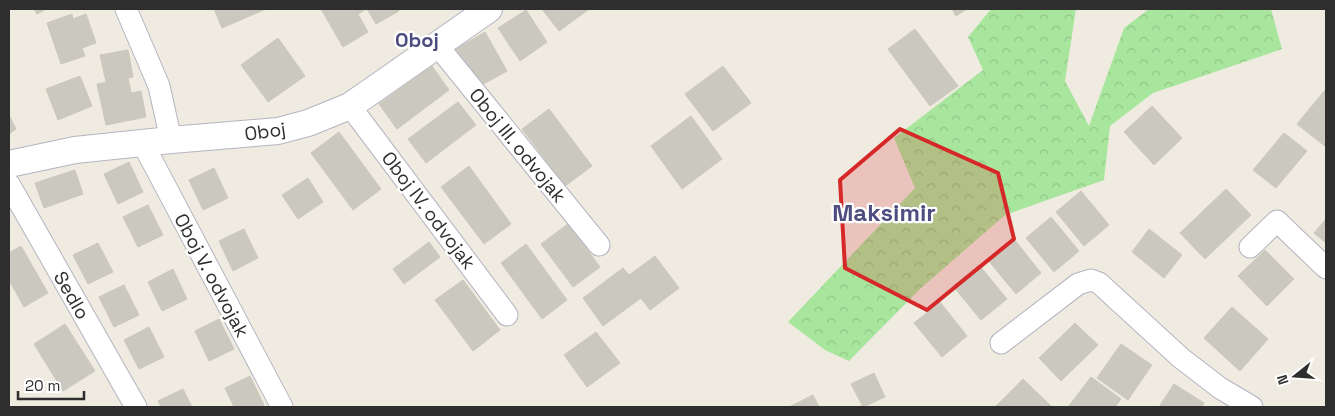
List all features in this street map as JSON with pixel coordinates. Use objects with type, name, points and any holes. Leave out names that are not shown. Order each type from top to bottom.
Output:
[{"type":"street","points":[[126,9],[159,86],[170,140]]},
{"type":"street","name":"Oboj","points":[[9,164],[75,150],[142,142],[278,131],[308,123],[350,106],[489,9]]},
{"type":"street","name":"Oboj III. odvojak","points":[[437,44],[599,245]]},
{"type":"street","name":"Oboj IV. odvojak","points":[[350,106],[507,315]]},
{"type":"street","name":"Oboj V. odvojak","points":[[142,142],[282,407]]},
{"type":"street","name":"Sedlo","points":[[9,184],[136,407]]},
{"type":"street","points":[[1250,247],[1277,221],[1326,268]]},
{"type":"street","points":[[1000,343],[1078,284],[1091,280],[1099,283],[1181,358],[1220,388],[1252,407]]},
{"type":"highlighted area","points":[[900,129],[998,173],[1014,239],[927,310],[845,268],[840,180]]},
{"type":"green space","points":[[991,9],[1076,9],[1065,81],[1089,126],[1124,28],[1149,9],[1271,9],[1282,49],[1153,93],[1110,126],[1104,180],[1005,215],[920,289],[849,361],[825,350],[788,322],[915,188],[894,138],[983,70],[968,37]]},
{"type":"building","points":[[34,9],[46,9],[37,14]]},
{"type":"building","points":[[214,9],[266,9],[222,28]]},
{"type":"building","points":[[321,9],[366,9],[358,14],[368,32],[343,47]]},
{"type":"building","points":[[367,9],[398,9],[399,11],[376,24]]},
{"type":"building","points":[[542,9],[589,9],[559,31]]},
{"type":"building","points":[[952,9],[967,9],[956,16]]},
{"type":"building","points":[[526,10],[547,42],[520,61],[498,28]]},
{"type":"building","points":[[72,14],[73,19],[86,14],[96,43],[82,48],[85,56],[61,64],[47,23]]},
{"type":"building","points":[[915,29],[958,86],[930,106],[888,49]]},
{"type":"building","points":[[485,32],[507,71],[478,87],[456,49]]},
{"type":"building","points":[[278,38],[305,76],[268,102],[241,65]]},
{"type":"building","points":[[128,50],[133,77],[106,82],[100,55]]},
{"type":"building","points":[[432,66],[449,90],[397,129],[379,104]]},
{"type":"building","points":[[723,66],[751,103],[713,131],[685,94]]},
{"type":"building","points":[[80,76],[92,106],[58,120],[46,89]]},
{"type":"building","points":[[128,78],[131,93],[141,91],[146,117],[106,125],[97,84]]},
{"type":"building","points":[[1326,89],[1326,147],[1297,124]]},
{"type":"building","points":[[458,102],[476,125],[426,163],[408,139]]},
{"type":"building","points":[[1152,106],[1182,138],[1154,165],[1124,132]]},
{"type":"building","points":[[549,109],[592,166],[565,186],[522,129]]},
{"type":"building","points":[[9,115],[16,129],[9,134]]},
{"type":"building","points":[[691,116],[722,159],[682,189],[651,146]]},
{"type":"building","points":[[339,132],[381,189],[353,210],[311,153]]},
{"type":"building","points":[[1284,133],[1307,151],[1276,188],[1253,170]]},
{"type":"building","points":[[129,162],[143,192],[118,204],[104,174]]},
{"type":"building","points":[[469,166],[511,224],[484,244],[441,187]]},
{"type":"building","points":[[214,168],[228,198],[203,210],[189,180]]},
{"type":"building","points":[[75,170],[83,194],[44,208],[35,183]]},
{"type":"building","points":[[308,178],[323,202],[298,219],[282,195]]},
{"type":"building","points":[[1226,189],[1251,215],[1205,259],[1180,233]]},
{"type":"building","points":[[1081,191],[1109,225],[1084,246],[1056,212]]},
{"type":"building","points":[[148,205],[163,235],[138,247],[123,217]]},
{"type":"building","points":[[1051,217],[1079,251],[1054,272],[1026,238]]},
{"type":"building","points":[[1326,219],[1326,243],[1314,233]]},
{"type":"building","points":[[568,224],[600,267],[573,287],[541,244]]},
{"type":"building","points":[[244,229],[258,258],[233,271],[219,241]]},
{"type":"building","points":[[1149,229],[1182,255],[1164,278],[1132,252]]},
{"type":"building","points":[[1014,239],[1041,273],[1016,294],[988,260]]},
{"type":"building","points":[[429,242],[440,257],[404,284],[393,269]]},
{"type":"building","points":[[98,243],[113,272],[88,284],[73,255]]},
{"type":"building","points":[[526,244],[567,300],[542,319],[501,263]]},
{"type":"building","points":[[21,246],[48,293],[24,307],[9,280],[9,253]]},
{"type":"building","points":[[1265,250],[1294,279],[1267,306],[1238,276]]},
{"type":"building","points":[[655,256],[679,288],[650,310],[641,298],[603,326],[583,298],[623,268],[629,275]]},
{"type":"building","points":[[979,265],[1007,299],[981,320],[953,286]]},
{"type":"building","points":[[173,269],[187,299],[162,311],[148,282]]},
{"type":"building","points":[[463,280],[500,330],[473,351],[435,300]]},
{"type":"building","points":[[124,285],[139,315],[114,327],[99,297]]},
{"type":"building","points":[[940,302],[967,336],[942,357],[914,323]]},
{"type":"building","points":[[1232,307],[1268,339],[1240,371],[1204,338]]},
{"type":"building","points":[[219,319],[234,349],[209,361],[195,331]]},
{"type":"building","points":[[1075,323],[1098,345],[1061,381],[1039,358]]},
{"type":"building","points":[[65,324],[95,371],[63,391],[34,344]]},
{"type":"building","points":[[149,327],[164,357],[139,369],[124,340]]},
{"type":"building","points":[[596,332],[620,363],[587,387],[564,355]]},
{"type":"building","points":[[1121,344],[1152,365],[1128,400],[1097,378]]},
{"type":"building","points":[[874,373],[885,397],[863,407],[851,384]]},
{"type":"building","points":[[250,376],[264,405],[260,407],[234,407],[225,388]]},
{"type":"building","points":[[1091,377],[1121,399],[1115,407],[1068,407]]},
{"type":"building","points":[[1023,379],[1052,407],[995,407]]},
{"type":"building","points":[[1174,384],[1204,403],[1202,407],[1159,407]]},
{"type":"building","points":[[183,389],[192,407],[161,407],[158,401]]},
{"type":"building","points":[[813,395],[819,407],[791,407],[791,406]]},
{"type":"district","name":"Oboj","points":[[417,40]]},
{"type":"district","name":"Maksimir","points":[[884,213]]}]
